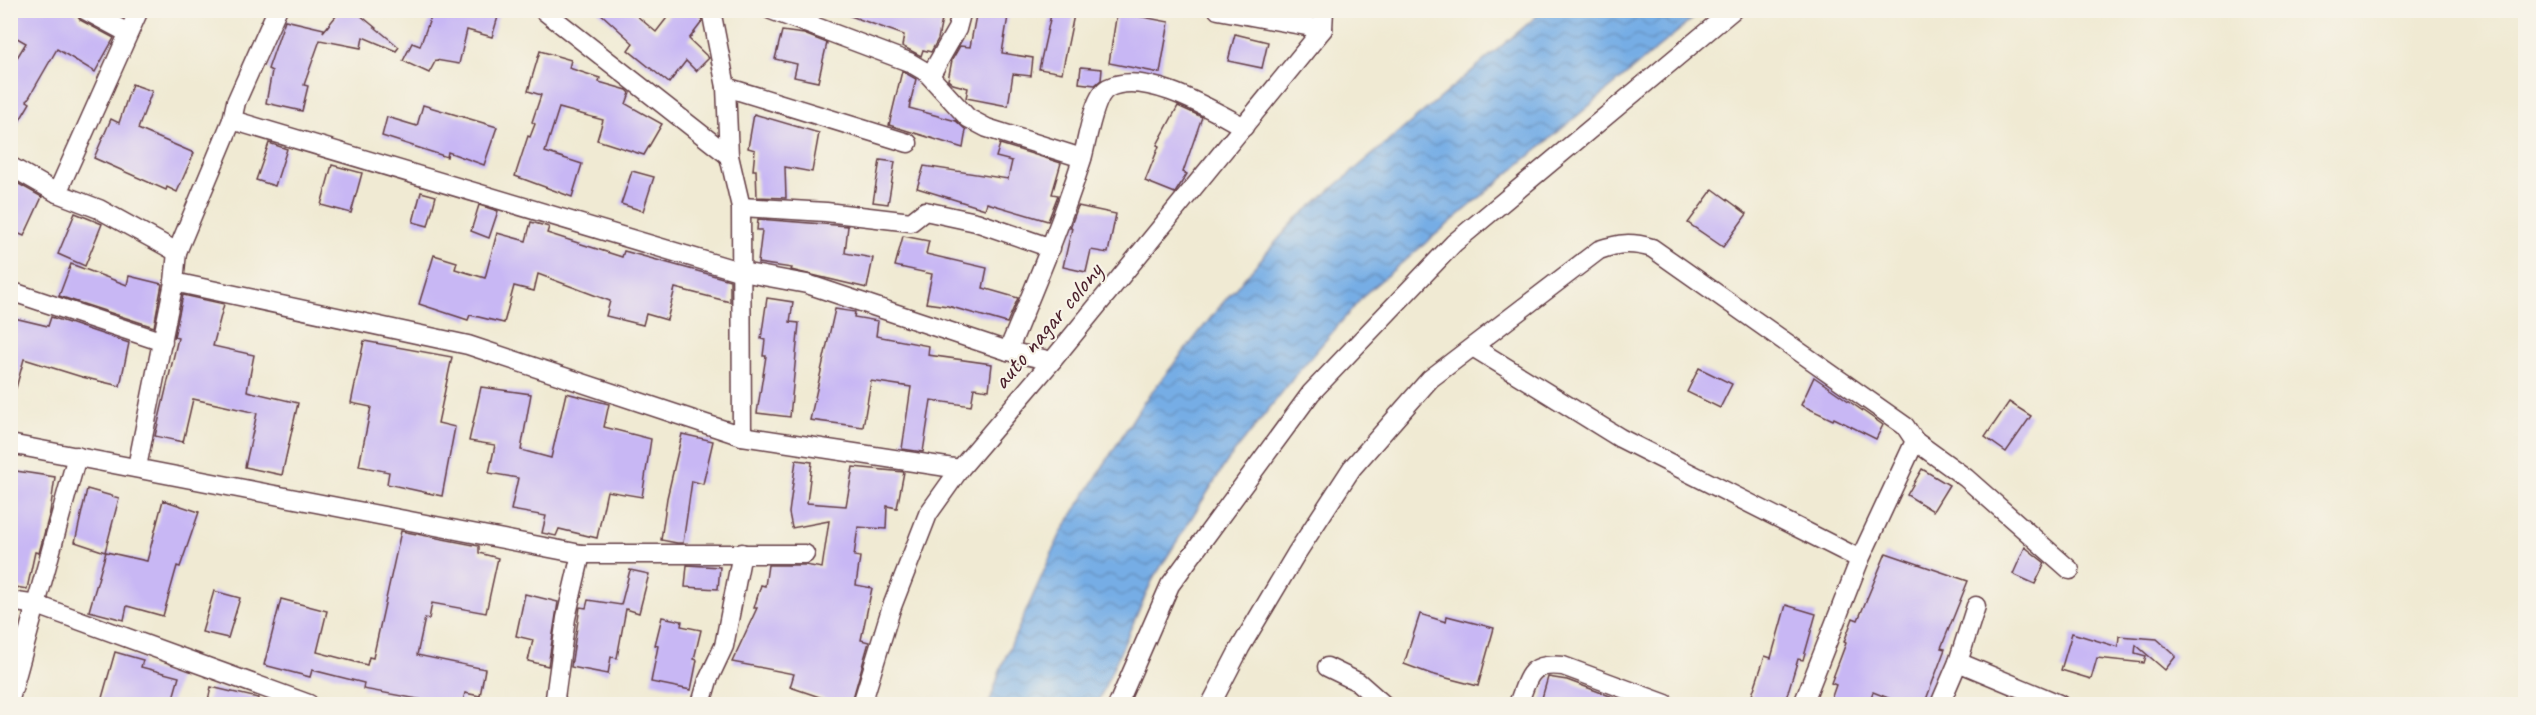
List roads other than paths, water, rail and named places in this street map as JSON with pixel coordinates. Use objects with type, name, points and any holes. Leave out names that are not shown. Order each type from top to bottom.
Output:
[{"type":"street","points":[[85,10],[128,33]]},
{"type":"street","points":[[57,193],[139,10]]},
{"type":"street","points":[[136,467],[163,342],[177,252],[232,120],[236,102],[277,10]]},
{"type":"street","points":[[543,10],[729,156]]},
{"type":"street","points":[[711,10],[726,87],[729,156],[741,207],[742,436]]},
{"type":"street","points":[[771,10],[909,62],[930,76],[968,118],[987,128],[1082,158]]},
{"type":"street","points":[[930,76],[957,29],[962,10]]},
{"type":"street","points":[[1218,10],[1323,20]]},
{"type":"street","points":[[1118,705],[1170,585],[1311,393],[1454,243],[1733,10]]},
{"type":"street","name":"auto nagar colony","points":[[862,705],[891,609],[928,514],[960,469],[1244,127],[1323,20]]},
{"type":"street","points":[[1008,351],[1051,248],[1082,158],[1098,98],[1106,88],[1136,83],[1170,90],[1244,127]]},
{"type":"street","points":[[726,87],[908,143]]},
{"type":"street","points":[[232,120],[742,272],[807,284],[1008,351],[1052,361]]},
{"type":"street","points":[[10,166],[57,193],[99,209],[177,252]]},
{"type":"street","points":[[741,207],[826,212],[911,222],[925,212],[976,222],[1051,248]]},
{"type":"street","points":[[1211,705],[1240,648],[1352,468],[1430,380],[1599,250],[1619,243],[1652,248],[1905,426],[1915,441],[1966,478],[2070,570]]},
{"type":"street","points":[[174,282],[468,345],[742,436],[960,469]]},
{"type":"street","points":[[10,291],[163,342]]},
{"type":"street","points":[[1473,347],[1620,438],[1860,559]]},
{"type":"street","points":[[1803,705],[1860,559],[1915,441]]},
{"type":"street","points":[[10,444],[581,554],[805,554]]},
{"type":"street","points":[[10,699],[77,456]]},
{"type":"street","points":[[701,705],[708,680],[724,646],[742,553]]},
{"type":"street","points":[[558,705],[555,698],[566,618],[581,554]]},
{"type":"street","points":[[10,601],[37,605],[309,705]]},
{"type":"street","points":[[1940,705],[1958,663],[1976,606]]},
{"type":"street","points":[[1958,663],[2059,705]]},
{"type":"street","points":[[1518,705],[1530,675],[1539,666],[1551,665],[1563,666],[1666,705]]},
{"type":"street","points":[[1327,667],[1358,682],[1383,705]]},
{"type":"water","points":[[1543,11],[1702,11],[1366,293],[1299,371],[1226,463],[1152,581],[1097,704],[989,704],[1002,665],[1061,533],[1143,403],[1221,305],[1295,220]]}]
